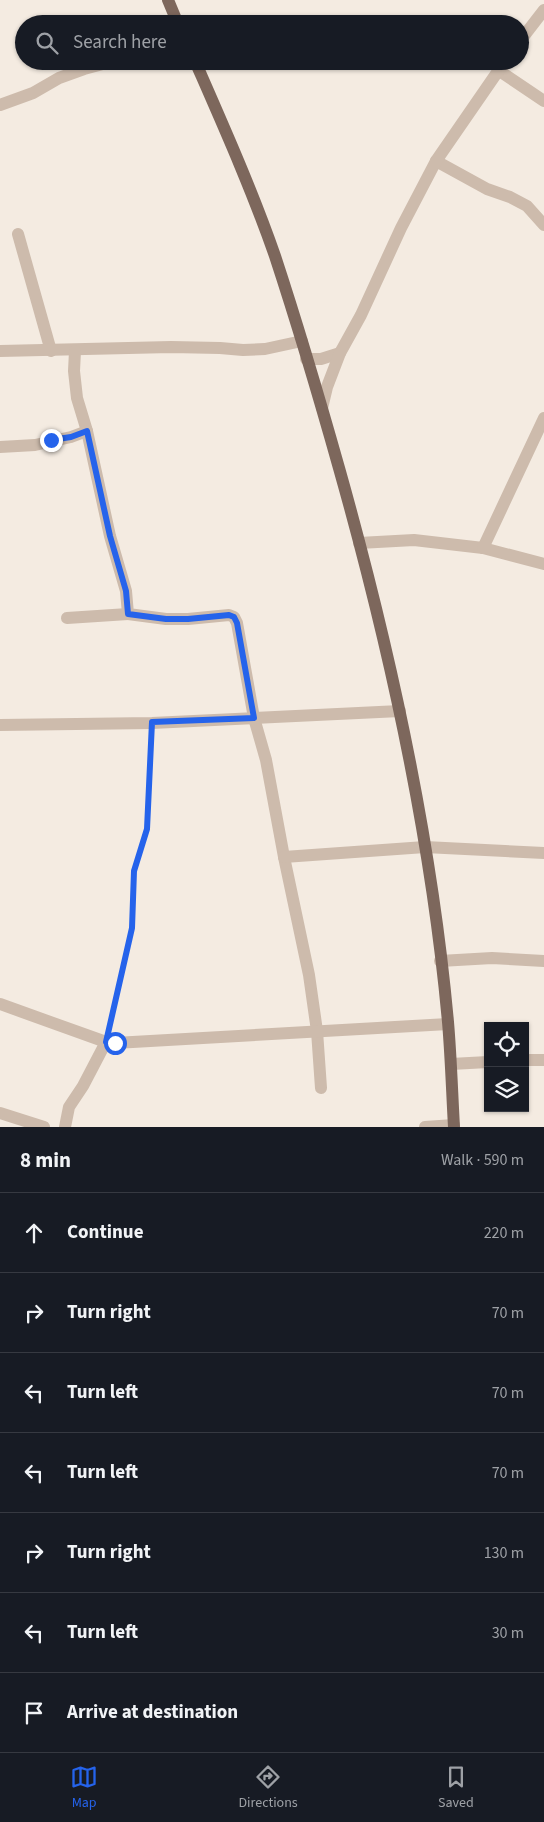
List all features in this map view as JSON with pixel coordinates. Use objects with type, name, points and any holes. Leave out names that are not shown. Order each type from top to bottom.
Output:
[{"type":"main road","points":[[168,0],[174,15]]},
{"type":"main road","points":[[199,70],[222,122],[274,254],[322,408],[378,610],[400,711],[425,847],[448,1024],[454,1126]]},
{"type":"street","points":[[529,29],[544,10]]},
{"type":"street","points":[[0,105],[33,93],[59,78],[81,70]]},
{"type":"street","points":[[322,408],[327,387],[340,353],[361,315],[401,228],[436,161],[498,70]]},
{"type":"street","points":[[506,70],[544,101]]},
{"type":"street","points":[[436,161],[487,189],[510,197],[527,206],[544,226]]},
{"type":"street","points":[[18,234],[51,351]]},
{"type":"street","points":[[0,351],[75,351],[171,347],[243,350],[265,349],[302,341]]},
{"type":"street","points":[[75,351],[74,371],[77,398],[87,431],[110,536],[126,591],[128,614]]},
{"type":"street","points":[[306,359],[321,359],[340,353]]},
{"type":"street","points":[[483,548],[544,418]]},
{"type":"street","points":[[0,447],[35,444],[71,437],[87,431]]},
{"type":"street","points":[[359,543],[414,540],[483,548],[544,564]]},
{"type":"street","points":[[67,618],[128,614],[166,619],[229,615],[234,617],[237,623],[254,718],[266,760],[284,858],[309,975],[317,1031],[321,1088]]},
{"type":"street","points":[[0,725],[152,722],[400,711]]},
{"type":"street","points":[[284,858],[425,847],[544,853]]},
{"type":"street","points":[[440,961],[492,958],[544,961]]},
{"type":"street","points":[[0,1004],[106,1042],[115,1043],[448,1024]]},
{"type":"street","points":[[65,1127],[69,1107],[83,1086],[106,1042]]},
{"type":"street","points":[[529,1060],[544,1060]]},
{"type":"street","points":[[451,1064],[484,1062]]},
{"type":"street","points":[[0,1114],[44,1127]]},
{"type":"street","points":[[425,1127],[454,1126]]},
{"type":"path","points":[[106,1042],[132,928],[134,871],[147,829],[152,722]]},
{"type":"route","points":[[51,440],[71,437],[87,431],[110,536],[120,565],[126,591],[128,614],[166,619],[188,619],[221,615],[234,617],[237,623],[254,718],[152,722],[147,829],[134,871],[132,928],[106,1042],[115,1043]]}]
